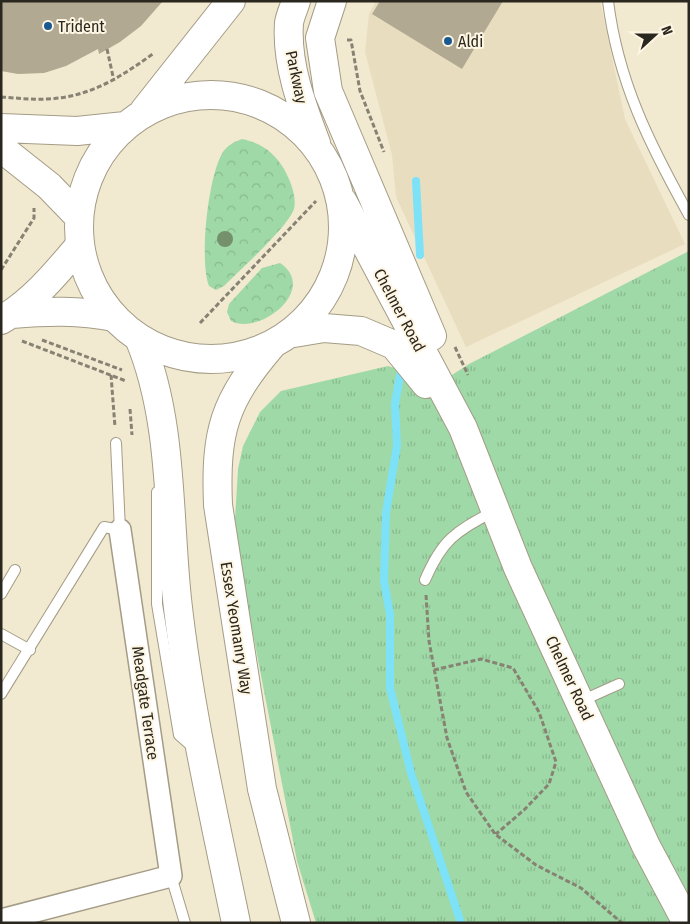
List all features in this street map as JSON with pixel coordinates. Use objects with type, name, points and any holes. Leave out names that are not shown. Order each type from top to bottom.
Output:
[{"type":"main road","points":[[1,128],[76,131],[133,121],[160,105],[181,98],[203,95],[226,96],[267,106],[287,120],[319,151],[330,170],[327,196],[343,223],[340,255],[330,286],[312,313],[281,339],[251,353],[228,358],[206,359],[182,356],[160,349],[139,338],[114,317],[92,283],[80,245],[79,217],[84,190],[98,158],[133,121],[231,1]]},
{"type":"main road","name":"Parkway","points":[[296,1],[289,22],[291,61],[305,113],[319,151]]},
{"type":"main road","points":[[332,1],[320,38],[328,91],[435,343],[462,428]]},
{"type":"main road","points":[[1,148],[24,164],[49,186],[79,217]]},
{"type":"main road","name":"Chelmer Road","points":[[327,196],[462,428],[518,568],[581,701],[646,846],[687,923]]},
{"type":"main road","points":[[10,324],[80,245]]},
{"type":"main road","points":[[10,324],[52,310],[88,312],[114,317]]},
{"type":"main road","name":"Chelmer Road","points":[[281,339],[324,328],[361,331],[394,345],[462,428]]},
{"type":"main road","points":[[139,338],[151,366],[165,460],[177,600],[201,754],[236,923]]},
{"type":"main road","name":"Essex Yeomanry Way","points":[[281,339],[250,371],[232,401],[221,432],[216,466],[218,505],[262,790],[296,923]]},
{"type":"street","name":"Meadgate Terrace","points":[[120,530],[171,876]]},
{"type":"street","points":[[1,920],[171,876]]},
{"type":"lane","points":[[608,1],[618,61],[650,145],[689,215]]},
{"type":"lane","points":[[1,694],[30,650],[104,527],[120,530],[116,443]]},
{"type":"lane","points":[[425,580],[435,557],[446,541],[462,529],[495,511]]},
{"type":"lane","points":[[1,594],[15,570]]},
{"type":"lane","points":[[1,634],[30,650]]},
{"type":"lane","points":[[581,701],[619,684]]},
{"type":"lane","points":[[171,876],[185,923]]},
{"type":"path","points":[[1,97],[47,100],[83,94],[114,81],[161,48]]},
{"type":"path","points":[[107,49],[114,81]]},
{"type":"path","points":[[200,323],[327,196]]},
{"type":"path","points":[[1,270],[34,218],[31,203]]},
{"type":"path","points":[[10,324],[128,382]]},
{"type":"path","points":[[34,336],[122,370]]},
{"type":"path","points":[[111,375],[116,443]]},
{"type":"path","points":[[130,402],[133,441]]},
{"type":"path","points":[[425,580],[429,642],[447,738],[466,792],[496,834],[536,865],[581,888],[622,923]]},
{"type":"path","points":[[434,670],[481,659],[513,668],[539,712],[556,762],[549,784],[524,810],[496,834]]},
{"type":"shaded area","points":[[376,1],[600,1],[625,119],[685,244],[466,347],[396,197],[392,155],[365,52],[369,14]]},
{"type":"green space","points":[[242,139],[266,149],[280,163],[292,188],[295,204],[290,217],[283,227],[224,286],[216,290],[209,286],[206,274],[205,239],[209,198],[213,179],[223,152],[231,144]]},
{"type":"green space","points":[[689,251],[689,923],[316,923],[297,861],[234,536],[238,469],[243,446],[260,412],[281,391],[388,366],[401,370],[421,395],[469,364]]},
{"type":"green space","points":[[280,263],[290,274],[293,285],[289,297],[281,307],[270,316],[256,322],[243,324],[231,321],[227,312],[229,304],[262,268]]},
{"type":"building","name":"Trident","points":[[1,1],[163,1],[141,26],[120,42],[99,54],[98,49],[66,66],[44,73],[18,74],[1,71]]},
{"type":"building","name":"Aldi","points":[[380,1],[503,1],[462,69],[372,14]]},
{"type":"waterway","points":[[416,181],[420,255]]},
{"type":"waterway","points":[[401,370],[395,404],[397,445],[386,513],[384,581],[390,614],[390,688],[411,773],[461,923]]},
{"type":"place","name":"Trident","points":[[48,26]]},
{"type":"place","name":"Aldi","points":[[448,41]]}]
